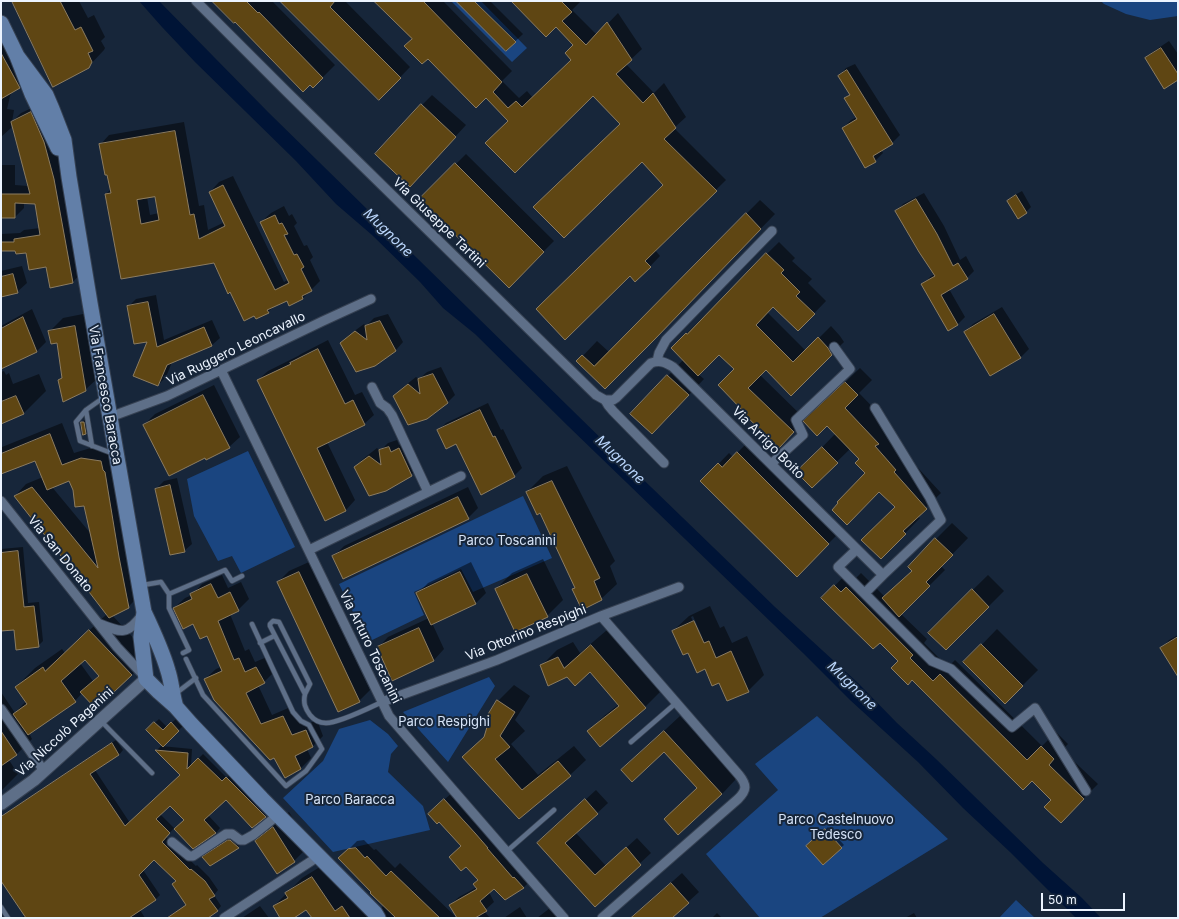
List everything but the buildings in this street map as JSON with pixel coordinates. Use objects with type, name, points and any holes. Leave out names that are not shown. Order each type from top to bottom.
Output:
[{"type":"main road","name":"Via Francesco Baracca","points":[[1,25],[17,56],[32,94],[56,142],[68,177],[144,612],[155,635],[168,670],[174,702]]},
{"type":"main road","name":"Via Francesco Baracca","points":[[144,612],[141,637],[146,679]]},
{"type":"main road","points":[[146,679],[153,676],[160,679],[174,702],[191,724],[278,815],[379,916]]},
{"type":"street","name":"Via Giuseppe Tartini","points":[[196,1],[596,395],[606,400],[608,406],[664,463]]},
{"type":"street","points":[[606,400],[613,400],[616,398],[649,365],[657,362],[659,353],[666,340],[772,231]]},
{"type":"street","name":"Via Ruggero Leoncavallo","points":[[110,417],[167,396],[371,299]]},
{"type":"street","points":[[771,464],[803,435],[796,420],[850,369],[834,347]]},
{"type":"street","name":"Via Arrigo Boito","points":[[657,362],[662,362],[673,367],[883,575]]},
{"type":"street","name":"Via Arturo Toscanini","points":[[221,370],[386,712],[564,918]]},
{"type":"street","points":[[372,387],[380,403],[388,408],[392,415],[428,492]]},
{"type":"street","points":[[864,593],[941,520],[930,498],[875,408]]},
{"type":"street","points":[[309,550],[461,476]]},
{"type":"street","name":"Via San Donato","points":[[1,501],[99,623]]},
{"type":"street","points":[[857,549],[838,567],[932,661],[951,669],[1012,727],[1035,708],[1086,792]]},
{"type":"street","name":"Via Ottorino Respighi","points":[[382,702],[497,660],[601,616],[679,587]]},
{"type":"street","points":[[99,623],[116,630],[126,630],[135,624],[144,612]]},
{"type":"street","points":[[601,616],[743,780],[745,785],[745,791],[738,799],[602,918]]},
{"type":"street","points":[[99,623],[117,647],[146,679]]},
{"type":"street","name":"Via Niccolò Paganini","points":[[1,804],[23,789],[44,771],[146,679]]},
{"type":"street","points":[[1,709],[44,771]]},
{"type":"street","points":[[172,842],[189,856],[193,856],[226,834],[232,834],[240,840],[248,838],[278,815]]},
{"type":"street","points":[[224,918],[319,856]]},
{"type":"lane","points":[[106,395],[86,410],[76,422],[80,441],[116,455]]},
{"type":"lane","points":[[86,410],[92,446]]},
{"type":"lane","points":[[169,594],[225,570],[232,581],[242,576]]},
{"type":"lane","points":[[139,586],[161,582],[169,594],[169,608],[189,650],[183,653]]},
{"type":"lane","points":[[305,694],[274,636],[270,626],[273,621],[279,622],[310,684],[305,694],[303,703],[311,716],[320,722],[333,722],[382,702]]},
{"type":"lane","points":[[186,659],[203,695],[286,786],[306,771],[322,749],[309,725],[301,721],[293,712],[252,624]]},
{"type":"lane","points":[[260,642],[274,636]]},
{"type":"lane","points":[[174,702],[196,678]]},
{"type":"lane","points":[[631,742],[676,703]]},
{"type":"lane","points":[[305,723],[311,716]]},
{"type":"lane","points":[[100,720],[152,773]]},
{"type":"lane","points":[[506,852],[554,810]]},
{"type":"lane","points":[[1,907],[8,918]]},
{"type":"green space","points":[[451,1],[481,1],[527,48],[512,62]]},
{"type":"green space","points":[[1101,1],[1178,1],[1178,16],[1150,20],[1126,14],[1104,4]]},
{"type":"green space","points":[[248,451],[295,547],[241,573],[232,556],[218,561],[194,516],[187,479]]},
{"type":"green space","name":"Parco Toscanini","points":[[523,496],[552,558],[473,592],[461,569],[414,592],[424,615],[368,642],[339,584]]},
{"type":"green space","name":"Parco Respighi","points":[[489,677],[495,686],[448,762],[403,712]]},
{"type":"green space","name":"Parco Castelnuovo Tedesco","points":[[817,716],[948,839],[820,918],[760,918],[706,854],[778,790],[755,764]]},
{"type":"green space","name":"Parco Baracca","points":[[370,720],[388,734],[398,746],[391,754],[388,772],[423,806],[430,830],[333,852],[283,798],[323,761],[339,729]]},
{"type":"green space","points":[[1016,900],[1035,918],[999,918]]},
{"type":"water","name":"Mugnone","points":[[139,1],[159,1],[268,112],[620,457],[775,607],[858,683],[897,723],[1043,863],[1082,898],[1101,918],[1076,918],[918,762],[850,700],[475,334],[443,308],[420,282],[372,235],[336,204],[296,161],[195,62]]}]
